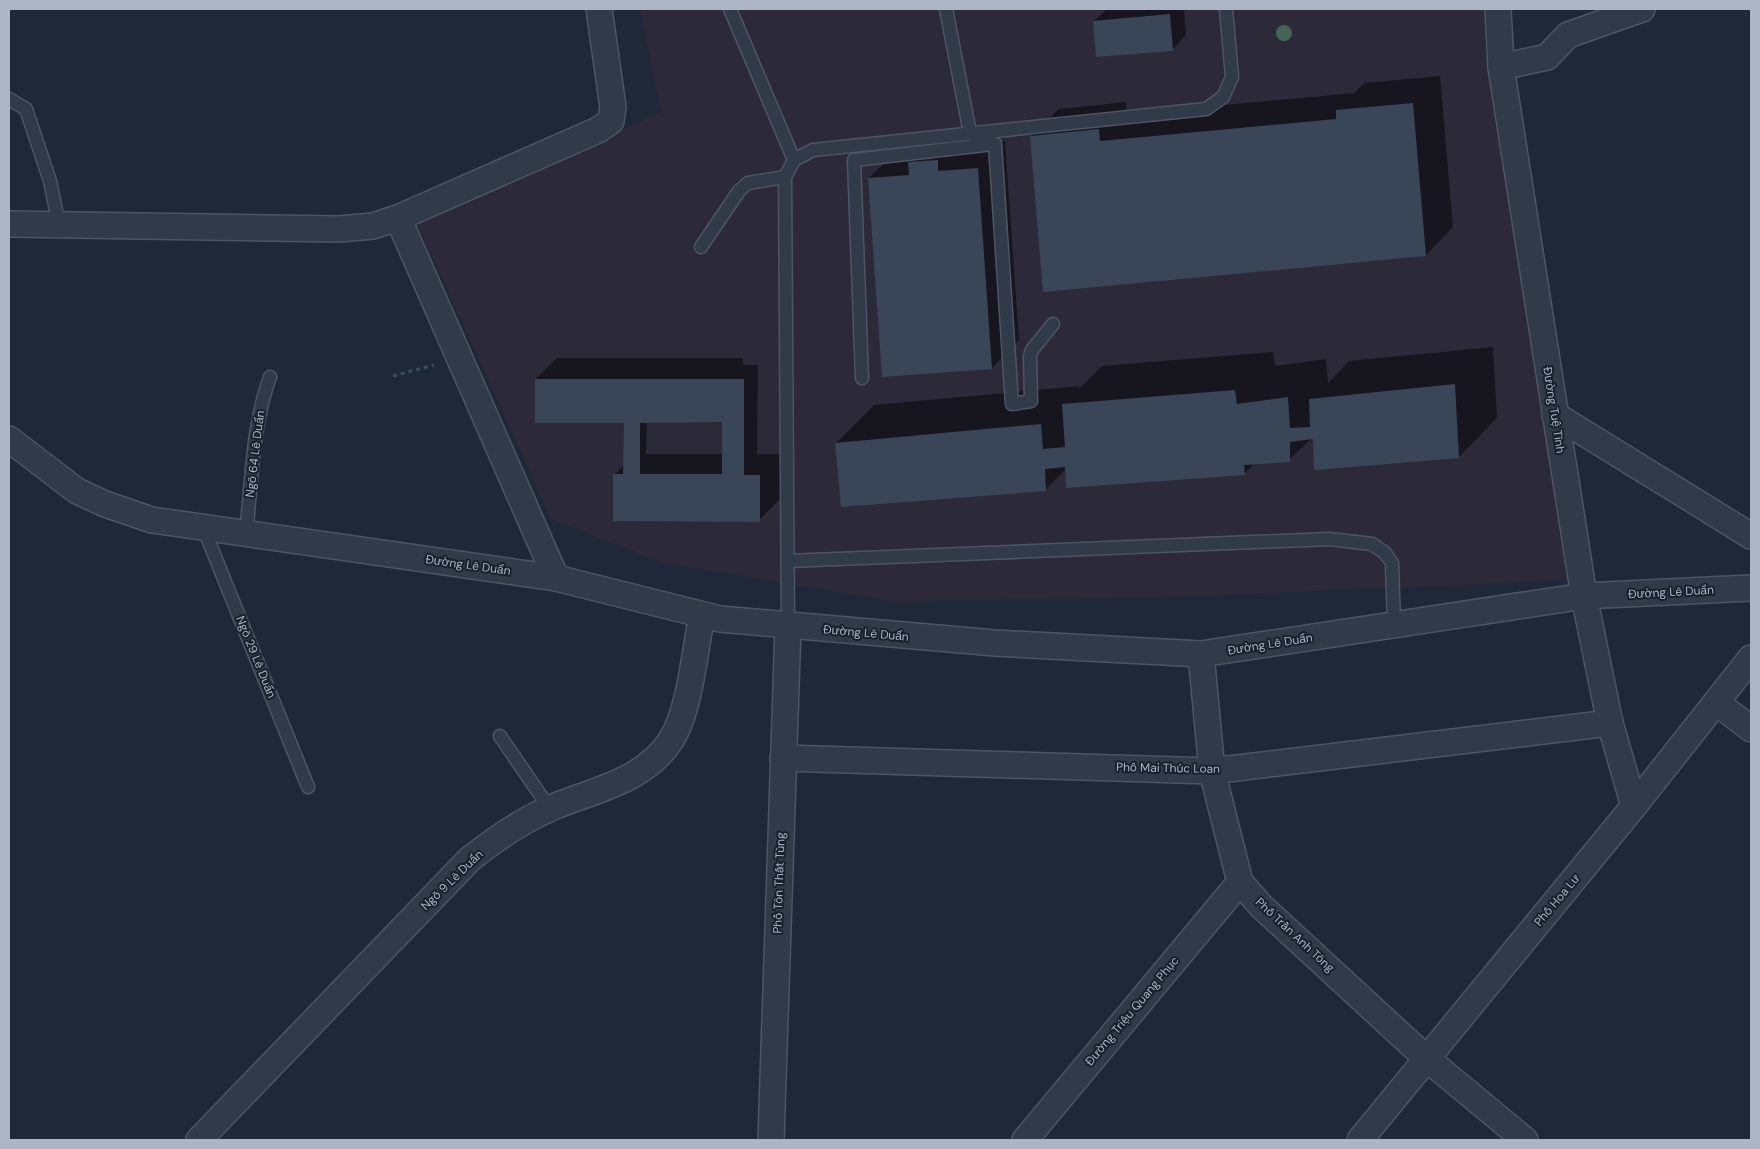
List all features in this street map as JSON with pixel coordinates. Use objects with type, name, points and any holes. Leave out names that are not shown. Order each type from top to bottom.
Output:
[{"type":"street","points":[[9,224],[338,229],[372,226],[398,218],[598,130],[611,121],[613,107],[599,9]]},
{"type":"street","name":"Đường Tuệ Tĩnh","points":[[1498,9],[1501,67],[1584,596],[1610,723],[1634,806]]},
{"type":"street","points":[[1501,67],[1547,57],[1568,35],[1642,9]]},
{"type":"street","points":[[398,218],[556,578]]},
{"type":"street","points":[[1555,415],[1751,536]]},
{"type":"street","name":"Đường Lê Duẩn","points":[[9,439],[77,490],[105,504],[152,520],[556,578],[720,619],[994,644],[1201,654],[1584,596],[1751,588]]},
{"type":"street","name":"Ngõ 9 Lê Duẩn","points":[[199,1140],[470,859],[502,834],[550,809],[634,775],[654,760],[672,739],[685,704],[702,615]]},
{"type":"street","name":"Phố Tôn Thất Tùng","points":[[771,1140],[788,626]]},
{"type":"street","name":"Phố Trần Anh Tông","points":[[1201,654],[1212,771],[1240,882],[1262,906],[1426,1058],[1525,1140]]},
{"type":"street","name":"Phố Hoa Lư","points":[[1360,1140],[1634,806],[1751,658]]},
{"type":"street","points":[[1717,703],[1751,730]]},
{"type":"street","name":"Phố Mai Thúc Loan","points":[[783,758],[1212,771],[1610,723]]},
{"type":"street","name":"Đường Triệu Quang Phục","points":[[1025,1140],[1240,882]]},
{"type":"lane","points":[[730,9],[794,160]]},
{"type":"lane","points":[[946,9],[970,133]]},
{"type":"lane","points":[[788,626],[785,177],[794,160],[813,150],[1206,109],[1223,97],[1232,77],[1226,9]]},
{"type":"lane","points":[[9,99],[26,109],[50,180],[59,225]]},
{"type":"lane","points":[[970,133],[995,144]]},
{"type":"lane","points":[[995,144],[1012,404],[1031,401],[1030,356],[1032,350],[1053,324]]},
{"type":"lane","points":[[862,378],[854,160],[995,144]]},
{"type":"lane","points":[[701,247],[748,183],[763,179],[785,177]]},
{"type":"lane","name":"Ngõ 64 Lê Duẩn","points":[[246,533],[257,427],[262,397],[270,377]]},
{"type":"lane","name":"Ngõ 29 Lê Duẩn","points":[[203,527],[308,787]]},
{"type":"lane","points":[[788,561],[1329,539],[1372,544],[1385,552],[1392,562],[1394,625]]},
{"type":"lane","points":[[500,736],[550,809]]},
{"type":"path","points":[[393,376],[459,358]]},
{"type":"shaded area","points":[[640,9],[1511,9],[1572,580],[1151,598],[891,601],[663,563],[551,519],[417,223],[661,112]]},
{"type":"building","points":[[1170,14],[1173,51],[1096,57],[1093,21]]},
{"type":"building","points":[[1413,103],[1426,256],[1043,292],[1030,136],[1099,129],[1100,141],[1336,119],[1336,110]]},
{"type":"building","points":[[938,160],[938,171],[978,168],[992,369],[882,377],[868,178],[909,175],[908,162]]},
{"type":"building","points":[[535,379],[744,379],[744,475],[760,475],[760,522],[613,521],[613,474],[623,474],[624,423],[535,423]],"holes":[[[722,422],[722,474],[640,474],[640,423]]]},
{"type":"building","points":[[1455,384],[1459,458],[1314,470],[1313,439],[1290,442],[1290,462],[1244,465],[1245,475],[1066,488],[1065,467],[1045,469],[1046,491],[841,507],[835,443],[1041,424],[1043,449],[1065,447],[1062,404],[1235,390],[1237,404],[1288,397],[1290,428],[1310,427],[1309,399]]}]
